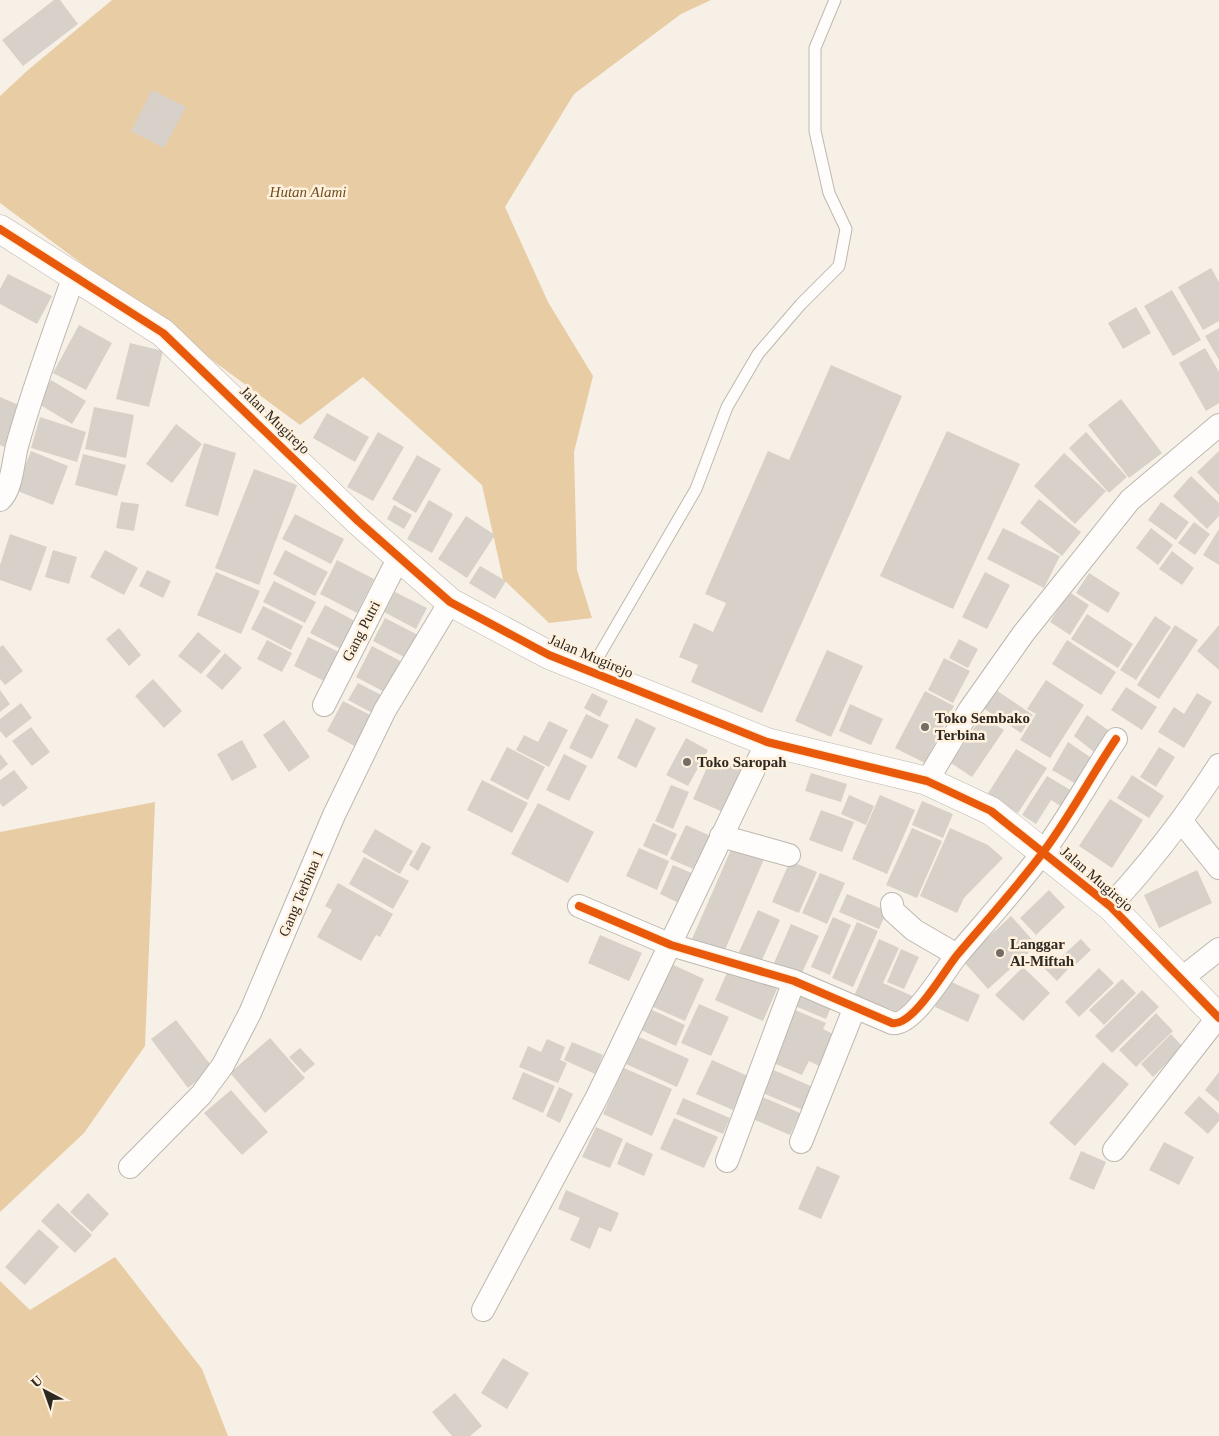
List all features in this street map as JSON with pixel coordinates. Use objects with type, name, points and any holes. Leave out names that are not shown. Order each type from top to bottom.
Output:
[{"type":"street","name":"Jalan Mugirejo","points":[[0,229],[163,333],[399,557],[450,602],[549,655],[767,742],[927,781],[991,811],[1044,851],[1110,906],[1218,1017]]},
{"type":"street","points":[[0,500],[6,494],[17,447],[35,388],[74,276]]},
{"type":"street","points":[[927,781],[970,709],[1023,634],[1130,500],[1219,425]]},
{"type":"street","name":"Gang Putri","points":[[324,705],[399,557]]},
{"type":"street","name":"Gang Terbina 1","points":[[130,1167],[201,1095],[222,1065],[250,1013],[334,815],[385,710],[450,602]]},
{"type":"street","points":[[579,906],[671,945],[794,981],[892,1022],[903,1022],[930,993],[957,955],[1001,906],[1044,851],[1116,739]]},
{"type":"street","points":[[483,1310],[597,1097],[767,742]]},
{"type":"street","points":[[1110,906],[1149,865],[1182,822],[1219,765]]},
{"type":"street","points":[[1182,822],[1219,868]]},
{"type":"street","points":[[721,836],[789,855]]},
{"type":"street","points":[[892,904],[893,911],[898,917],[914,930],[957,955]]},
{"type":"street","points":[[1181,979],[1219,949]]},
{"type":"street","points":[[727,1161],[794,981]]},
{"type":"street","points":[[801,1142],[855,1007]]},
{"type":"street","points":[[1114,1150],[1218,1017]]},
{"type":"lane","points":[[590,672],[696,489],[727,407],[758,354],[801,304],[839,266],[846,228],[829,192],[815,131],[815,48],[835,0]]},
{"type":"green space","name":"Hutan Alami","points":[[112,0],[711,0],[681,14],[574,94],[505,207],[548,302],[593,376],[574,452],[577,570],[592,618],[549,623],[503,579],[482,485],[363,377],[300,425],[0,203],[0,96],[28,70]]},
{"type":"green space","points":[[155,802],[145,1046],[84,1133],[0,1212],[0,832]]},
{"type":"green space","points":[[115,1257],[202,1369],[228,1436],[0,1436],[0,1281],[30,1310]]},
{"type":"building","points":[[54,0],[60,0],[78,24],[23,66],[2,40]]},
{"type":"building","points":[[152,90],[186,107],[164,148],[131,131]]},
{"type":"building","points":[[1211,268],[1219,282],[1219,321],[1203,330],[1178,287]]},
{"type":"building","points":[[8,274],[52,296],[37,324],[0,304],[0,289]]},
{"type":"building","points":[[1172,290],[1201,340],[1173,356],[1144,306]]},
{"type":"building","points":[[1136,307],[1151,333],[1123,349],[1108,323]]},
{"type":"building","points":[[79,325],[112,343],[86,390],[53,373]]},
{"type":"building","points":[[1219,328],[1219,360],[1205,336]]},
{"type":"building","points":[[130,343],[163,351],[149,407],[116,399]]},
{"type":"building","points":[[1205,348],[1219,372],[1219,403],[1206,411],[1179,363]]},
{"type":"building","points":[[831,365],[902,396],[762,713],[691,682],[698,665],[679,657],[694,623],[713,632],[726,603],[705,594],[768,451],[789,460]]},
{"type":"building","points":[[51,380],[86,401],[72,424],[37,403]]},
{"type":"building","points":[[0,397],[21,406],[4,447],[0,445]]},
{"type":"building","points":[[1121,399],[1162,453],[1129,478],[1088,425]]},
{"type":"building","points":[[94,407],[134,415],[126,458],[85,449]]},
{"type":"building","points":[[327,413],[369,437],[355,462],[313,438]]},
{"type":"building","points":[[40,417],[86,432],[77,462],[31,448]]},
{"type":"building","points":[[176,424],[202,444],[172,483],[146,464]]},
{"type":"building","points":[[947,431],[1020,464],[953,609],[880,576]]},
{"type":"building","points":[[378,432],[404,447],[373,501],[347,487]]},
{"type":"building","points":[[1086,432],[1127,477],[1109,493],[1069,448]]},
{"type":"building","points":[[204,443],[236,453],[218,516],[185,506]]},
{"type":"building","points":[[31,451],[68,466],[53,505],[15,490]]},
{"type":"building","points":[[1219,451],[1219,495],[1197,472]]},
{"type":"building","points":[[1064,453],[1106,491],[1075,524],[1034,486]]},
{"type":"building","points":[[83,454],[126,465],[117,496],[75,485]]},
{"type":"building","points":[[417,455],[441,469],[416,513],[392,499]]},
{"type":"building","points":[[254,469],[297,485],[259,585],[215,568]]},
{"type":"building","points":[[1191,476],[1219,503],[1219,516],[1207,529],[1173,496]]},
{"type":"building","points":[[1039,499],[1081,532],[1062,556],[1020,523]]},
{"type":"building","points":[[429,500],[453,514],[432,553],[407,539]]},
{"type":"building","points":[[121,502],[139,504],[134,531],[116,528]]},
{"type":"building","points":[[1161,502],[1189,522],[1176,540],[1148,520]]},
{"type":"building","points":[[394,505],[412,515],[404,529],[387,519]]},
{"type":"building","points":[[295,514],[344,539],[331,564],[282,539]]},
{"type":"building","points":[[466,516],[495,535],[467,578],[438,559]]},
{"type":"building","points":[[1194,522],[1210,534],[1195,555],[1178,543]]},
{"type":"building","points":[[1003,528],[1060,556],[1044,588],[987,559]]},
{"type":"building","points":[[1151,528],[1173,545],[1158,565],[1136,548]]},
{"type":"building","points":[[1219,529],[1219,565],[1203,555]]},
{"type":"building","points":[[10,534],[47,547],[31,591],[0,580],[0,565]]},
{"type":"building","points":[[53,550],[77,557],[69,584],[45,577]]},
{"type":"building","points":[[105,550],[138,568],[124,595],[90,577]]},
{"type":"building","points":[[285,550],[328,572],[315,596],[273,574]]},
{"type":"building","points":[[1172,551],[1194,568],[1182,585],[1159,569]]},
{"type":"building","points":[[337,560],[374,579],[357,613],[320,594]]},
{"type":"building","points":[[480,566],[506,581],[495,599],[469,583]]},
{"type":"building","points":[[147,570],[171,581],[163,598],[139,586]]},
{"type":"building","points":[[216,572],[260,591],[241,634],[197,615]]},
{"type":"building","points":[[985,572],[1010,585],[987,629],[962,617]]},
{"type":"building","points":[[1089,573],[1120,593],[1108,613],[1076,593]]},
{"type":"building","points":[[274,581],[316,602],[305,623],[263,602]]},
{"type":"building","points":[[395,592],[427,608],[416,629],[384,612]]},
{"type":"building","points":[[1069,592],[1089,605],[1070,635],[1050,622]]},
{"type":"building","points":[[325,605],[355,621],[341,649],[310,633]]},
{"type":"building","points":[[263,606],[303,626],[291,650],[251,629]]},
{"type":"building","points":[[1087,614],[1133,644],[1118,668],[1071,639]]},
{"type":"building","points":[[1155,616],[1171,627],[1136,680],[1120,670]]},
{"type":"building","points":[[385,618],[418,635],[406,658],[373,641]]},
{"type":"building","points":[[1175,625],[1198,640],[1159,699],[1137,685]]},
{"type":"building","points":[[1219,625],[1219,670],[1197,651]]},
{"type":"building","points":[[119,628],[141,655],[129,666],[106,639]]},
{"type":"building","points":[[198,632],[221,651],[201,674],[178,656]]},
{"type":"building","points":[[308,637],[339,652],[324,681],[294,666]]},
{"type":"building","points":[[959,639],[978,649],[968,668],[949,658]]},
{"type":"building","points":[[267,640],[292,653],[282,672],[257,659]]},
{"type":"building","points":[[1067,640],[1116,672],[1101,695],[1052,664]]},
{"type":"building","points":[[3,645],[23,671],[5,685],[0,679],[0,647]]},
{"type":"building","points":[[372,646],[406,664],[390,695],[356,677]]},
{"type":"building","points":[[827,650],[863,666],[831,737],[795,721]]},
{"type":"building","points":[[225,653],[242,668],[222,690],[206,676]]},
{"type":"building","points":[[944,658],[970,671],[953,703],[928,690]]},
{"type":"building","points":[[153,679],[182,711],[164,728],[135,696]]},
{"type":"building","points":[[1046,680],[1084,705],[1050,758],[1020,740],[1036,714],[1027,709]]},
{"type":"building","points":[[358,683],[387,698],[378,716],[348,700]]},
{"type":"building","points":[[1126,687],[1157,707],[1142,730],[1111,710]]},
{"type":"building","points":[[0,690],[10,704],[0,712]]},
{"type":"building","points":[[996,690],[1033,715],[1021,733],[983,708]]},
{"type":"building","name":"Toko Sembako Terbina","points":[[925,691],[954,706],[925,763],[895,748]]},
{"type":"building","points":[[592,693],[608,701],[600,717],[584,708]]},
{"type":"building","points":[[1197,693],[1212,702],[1184,748],[1158,732],[1174,707],[1184,714]]},
{"type":"building","points":[[343,701],[376,718],[360,749],[327,731]]},
{"type":"building","points":[[21,703],[32,718],[6,738],[0,731],[0,719]]},
{"type":"building","points":[[850,704],[883,719],[871,745],[839,731]]},
{"type":"building","points":[[586,714],[609,725],[592,759],[569,748]]},
{"type":"building","points":[[1087,715],[1112,733],[1094,752],[1074,736]]},
{"type":"building","points":[[982,716],[1004,730],[972,777],[951,763]]},
{"type":"building","points":[[636,718],[656,728],[636,768],[617,758]]},
{"type":"building","points":[[284,720],[310,757],[289,772],[263,735]]},
{"type":"building","points":[[549,721],[568,730],[549,767],[516,750],[524,735],[538,742]]},
{"type":"building","points":[[31,727],[50,752],[32,766],[12,741]]},
{"type":"building","name":"Toko Saropah","points":[[686,738],[708,750],[688,786],[666,775]]},
{"type":"building","points":[[242,740],[257,767],[232,781],[217,754]]},
{"type":"building","points":[[1068,742],[1093,759],[1078,785],[1052,770]]},
{"type":"building","points":[[507,747],[545,767],[528,800],[490,780]]},
{"type":"building","points":[[1159,747],[1175,757],[1156,787],[1140,777]]},
{"type":"building","points":[[1016,749],[1047,768],[1018,813],[987,795]]},
{"type":"building","points":[[0,754],[8,764],[0,771]]},
{"type":"building","points":[[564,754],[587,766],[569,801],[546,790]]},
{"type":"building","points":[[712,756],[742,769],[723,812],[693,799]]},
{"type":"building","points":[[14,770],[28,788],[3,807],[0,803],[0,780]]},
{"type":"building","points":[[811,773],[847,784],[841,802],[805,791]]},
{"type":"building","points":[[1132,775],[1164,796],[1149,818],[1117,798]]},
{"type":"building","points":[[1047,776],[1072,791],[1062,807],[1051,800],[1036,824],[1022,815]]},
{"type":"building","points":[[482,780],[528,803],[512,833],[467,810]]},
{"type":"building","points":[[671,785],[689,792],[673,829],[655,821]]},
{"type":"building","points":[[849,795],[874,806],[866,825],[841,814]]},
{"type":"building","points":[[880,795],[915,810],[887,874],[852,859]]},
{"type":"building","points":[[1110,799],[1143,820],[1112,868],[1079,846]]},
{"type":"building","points":[[922,801],[953,814],[943,838],[912,825]]},
{"type":"building","points":[[538,803],[594,832],[568,883],[511,854]]},
{"type":"building","points":[[821,810],[854,822],[842,852],[809,840]]},
{"type":"building","points":[[653,823],[677,834],[667,856],[643,846]]},
{"type":"building","points":[[686,825],[713,837],[698,871],[670,859]]},
{"type":"building","points":[[912,828],[942,841],[917,898],[886,885]]},
{"type":"building","points":[[950,828],[988,845],[1003,858],[964,898],[957,913],[920,896]]},
{"type":"building","points":[[375,829],[413,851],[400,874],[362,852]]},
{"type":"building","points":[[422,842],[431,847],[418,871],[409,865]]},
{"type":"building","points":[[733,845],[764,859],[724,952],[692,939]]},
{"type":"building","points":[[639,848],[669,861],[657,890],[626,876]]},
{"type":"building","points":[[364,857],[409,881],[393,909],[349,884]]},
{"type":"building","points":[[790,861],[817,872],[799,913],[772,902]]},
{"type":"building","points":[[673,865],[696,875],[683,905],[660,894]]},
{"type":"building","points":[[1197,870],[1212,903],[1159,928],[1144,895]]},
{"type":"building","points":[[820,873],[845,883],[827,924],[802,913]]},
{"type":"building","points":[[338,883],[393,914],[380,937],[376,935],[361,961],[317,937],[332,910],[325,906]]},
{"type":"building","points":[[1049,890],[1065,907],[1036,935],[1020,918]]},
{"type":"building","points":[[847,894],[887,911],[879,929],[839,912]]},
{"type":"building","points":[[758,910],[780,920],[761,962],[739,952]]},
{"type":"building","name":"Langgar Al-Miftah","points":[[1011,916],[1037,945],[988,989],[963,961]]},
{"type":"building","points":[[833,917],[851,925],[830,975],[811,967]]},
{"type":"building","points":[[857,922],[878,931],[853,987],[832,978]]},
{"type":"building","points":[[791,924],[819,936],[801,975],[774,963]]},
{"type":"building","points":[[600,935],[642,953],[629,981],[588,963]]},
{"type":"building","points":[[879,939],[899,948],[883,983],[917,998],[904,1014],[854,996]]},
{"type":"building","points":[[1081,939],[1091,950],[1072,968],[1061,957]]},
{"type":"building","points":[[901,949],[919,957],[904,989],[887,982]]},
{"type":"building","points":[[1052,954],[1068,969],[1057,981],[1041,965]]},
{"type":"building","points":[[669,963],[704,979],[685,1021],[651,1006]]},
{"type":"building","points":[[1023,967],[1050,993],[1023,1021],[995,995]]},
{"type":"building","points":[[729,968],[777,989],[763,1021],[715,1000]]},
{"type":"building","points":[[1099,968],[1114,983],[1079,1017],[1065,1002]]},
{"type":"building","points":[[1122,979],[1136,993],[1104,1025],[1089,1010]]},
{"type":"building","points":[[947,980],[980,995],[968,1022],[935,1007]]},
{"type":"building","points":[[802,990],[833,1003],[826,1019],[795,1006]]},
{"type":"building","points":[[1142,990],[1159,1007],[1112,1053],[1095,1036]]},
{"type":"building","points":[[699,1004],[729,1017],[711,1056],[681,1043]]},
{"type":"building","points":[[650,1009],[685,1025],[676,1046],[641,1030]]},
{"type":"building","points":[[795,1010],[826,1023],[823,1029],[837,1036],[823,1068],[809,1061],[802,1075],[771,1062]]},
{"type":"building","points":[[1156,1013],[1173,1031],[1136,1067],[1119,1050]]},
{"type":"building","points":[[176,1020],[213,1068],[188,1088],[151,1039]]},
{"type":"building","points":[[1171,1034],[1183,1047],[1153,1077],[1141,1064]]},
{"type":"building","points":[[639,1037],[689,1059],[677,1087],[626,1064]]},
{"type":"building","points":[[270,1038],[305,1078],[265,1113],[230,1073]]},
{"type":"building","points":[[547,1039],[565,1047],[560,1060],[567,1063],[558,1083],[519,1067],[528,1046],[541,1052]]},
{"type":"building","points":[[572,1042],[603,1055],[595,1074],[564,1060]]},
{"type":"building","points":[[300,1048],[315,1064],[304,1073],[289,1057]]},
{"type":"building","points":[[712,1060],[748,1076],[733,1110],[696,1094]]},
{"type":"building","points":[[1103,1062],[1129,1084],[1075,1146],[1049,1123]]},
{"type":"building","points":[[624,1068],[672,1089],[652,1136],[603,1114]]},
{"type":"building","points":[[769,1068],[813,1087],[803,1110],[758,1091]]},
{"type":"building","points":[[523,1072],[555,1086],[543,1113],[512,1099]]},
{"type":"building","points":[[1219,1072],[1219,1102],[1205,1090]]},
{"type":"building","points":[[559,1087],[573,1094],[560,1123],[546,1116]]},
{"type":"building","points":[[231,1090],[268,1132],[242,1155],[204,1113]]},
{"type":"building","points":[[758,1095],[800,1113],[790,1135],[748,1117]]},
{"type":"building","points":[[1199,1096],[1219,1114],[1219,1121],[1208,1134],[1184,1113]]},
{"type":"building","points":[[683,1098],[730,1118],[723,1134],[676,1114]]},
{"type":"building","points":[[674,1118],[718,1137],[704,1168],[660,1149]]},
{"type":"building","points":[[596,1127],[623,1139],[610,1168],[582,1157]]},
{"type":"building","points":[[626,1142],[653,1154],[644,1176],[617,1164]]},
{"type":"building","points":[[1164,1142],[1194,1157],[1179,1185],[1149,1170]]},
{"type":"building","points":[[1081,1151],[1106,1162],[1094,1190],[1069,1179]]},
{"type":"building","points":[[817,1166],[840,1176],[821,1219],[798,1209]]},
{"type":"building","points":[[566,1190],[619,1213],[611,1232],[599,1227],[590,1249],[570,1240],[580,1218],[558,1209]]},
{"type":"building","points":[[88,1193],[109,1214],[92,1232],[70,1212]]},
{"type":"building","points":[[58,1203],[92,1235],[75,1253],[41,1221]]},
{"type":"building","points":[[39,1229],[59,1247],[25,1285],[5,1267]]},
{"type":"building","points":[[503,1358],[529,1373],[507,1409],[481,1393]]},
{"type":"building","points":[[455,1393],[482,1426],[470,1436],[452,1436],[432,1412]]},
{"type":"cycle path","points":[[0,229],[163,333],[358,521],[450,602],[549,655],[767,742],[927,781],[991,811],[1110,906],[1219,1018]]},
{"type":"cycle path","points":[[579,906],[671,945],[794,981],[892,1023],[900,1022],[919,1007],[958,954],[1044,851],[1116,739]]},
{"type":"place","name":"Toko Sembako Terbina","points":[[925,727]]},
{"type":"place","name":"Toko Saropah","points":[[687,762]]},
{"type":"place","name":"Langgar Al-Miftah","points":[[1000,953]]}]
